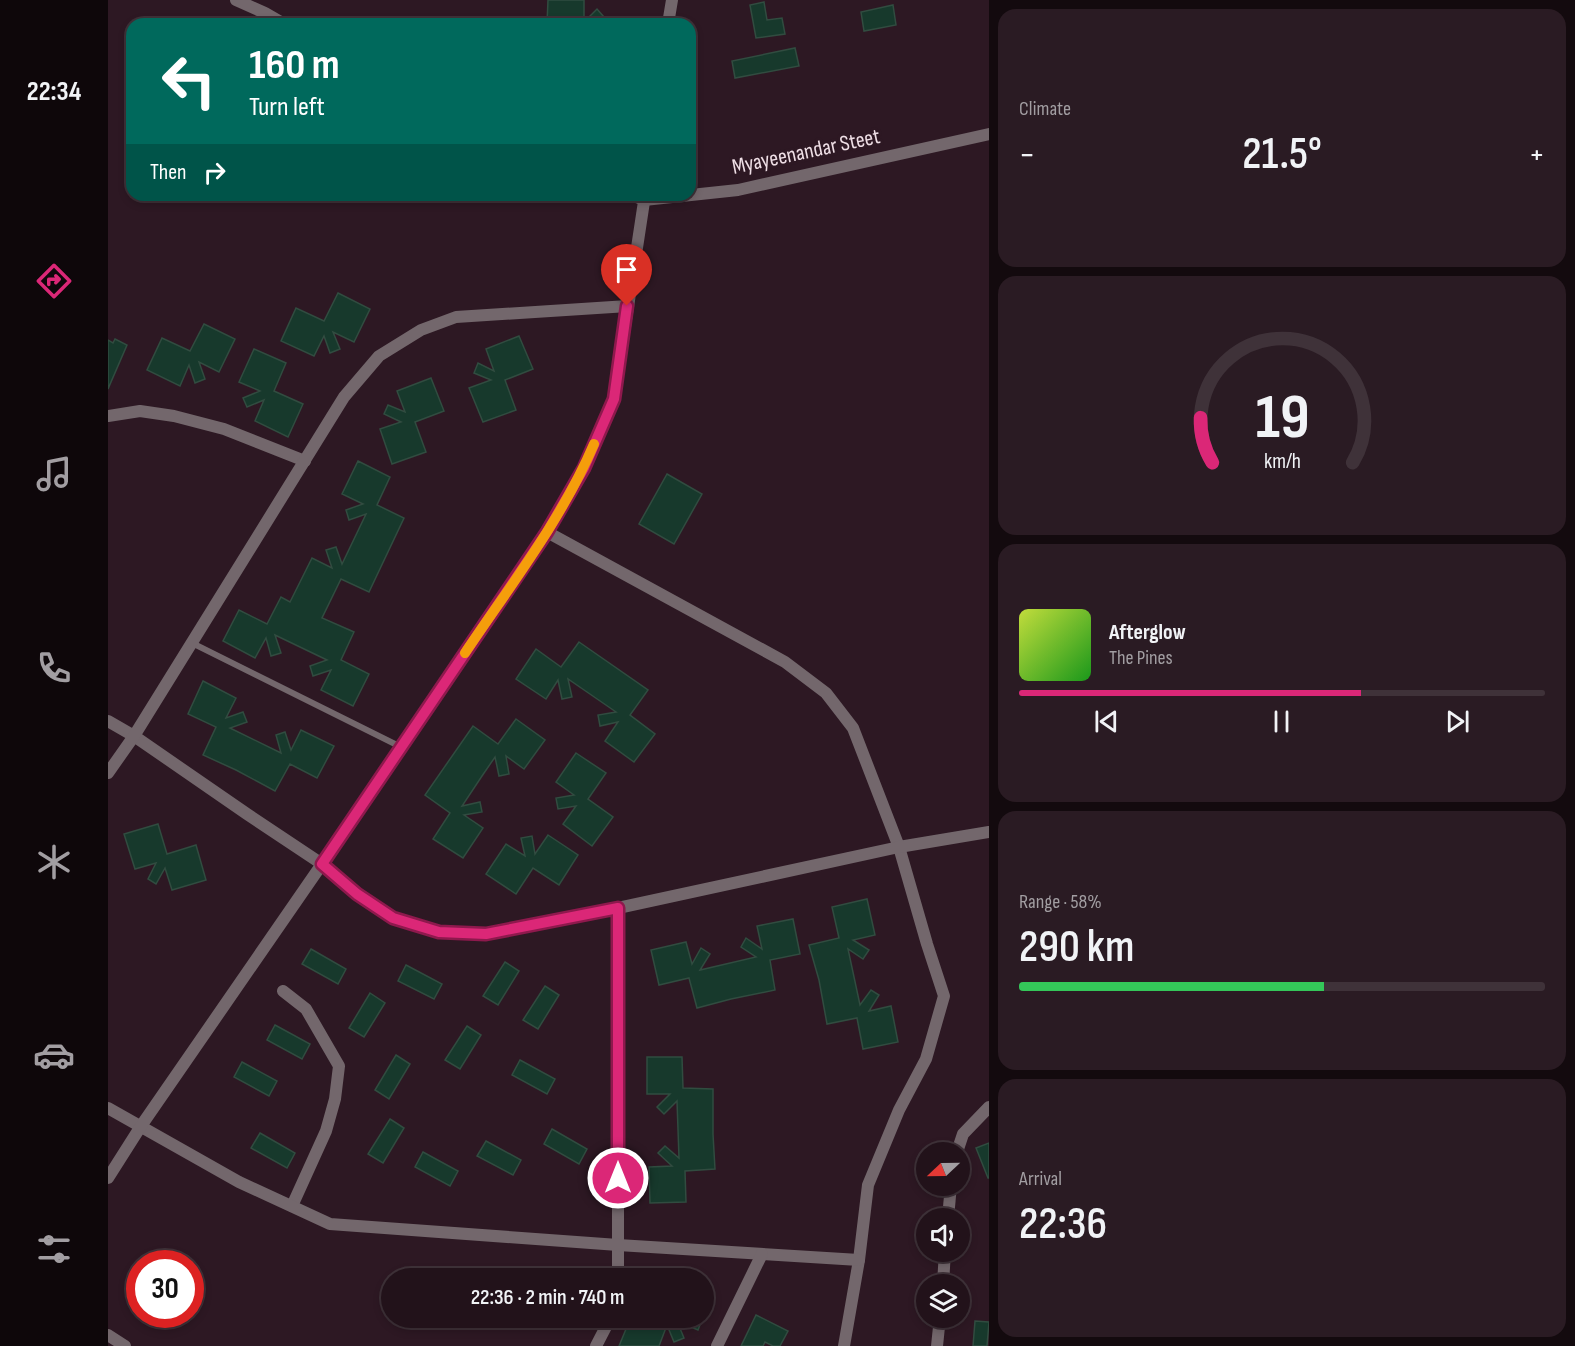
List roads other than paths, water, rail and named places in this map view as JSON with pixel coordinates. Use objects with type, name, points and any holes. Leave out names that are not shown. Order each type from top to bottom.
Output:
[{"type":"street","points":[[236,0],[274,18]]},
{"type":"street","points":[[669,18],[672,0]]},
{"type":"street","name":"Myayeenandar Steet","points":[[696,194],[738,190],[988,134]]},
{"type":"street","points":[[108,1178],[141,1126],[547,532],[584,468],[614,399],[644,201]]},
{"type":"street","points":[[108,773],[134,736],[344,397],[379,356],[420,330],[456,317],[627,306]]},
{"type":"street","points":[[108,416],[140,411],[174,416],[224,429],[305,461]]},
{"type":"street","points":[[547,532],[785,662],[826,693],[853,728],[899,847],[944,996],[926,1059],[899,1110],[868,1185],[859,1260],[844,1346]]},
{"type":"street","points":[[108,721],[134,736],[322,864],[357,894],[393,918],[439,932],[486,934],[899,847],[988,831]]},
{"type":"street","points":[[618,908],[618,1268]]},
{"type":"street","points":[[283,991],[306,1009],[339,1066],[335,1099],[326,1131],[292,1206]]},
{"type":"street","points":[[960,1142],[963,1134],[988,1107]]},
{"type":"street","points":[[108,1108],[239,1182],[330,1224],[859,1260]]},
{"type":"street","points":[[717,1346],[762,1254]]},
{"type":"street","points":[[596,1346],[605,1328]]},
{"type":"street","points":[[937,1346],[939,1328]]},
{"type":"street","points":[[108,1335],[125,1346]]},
{"type":"lane","points":[[192,643],[401,747]]}]
